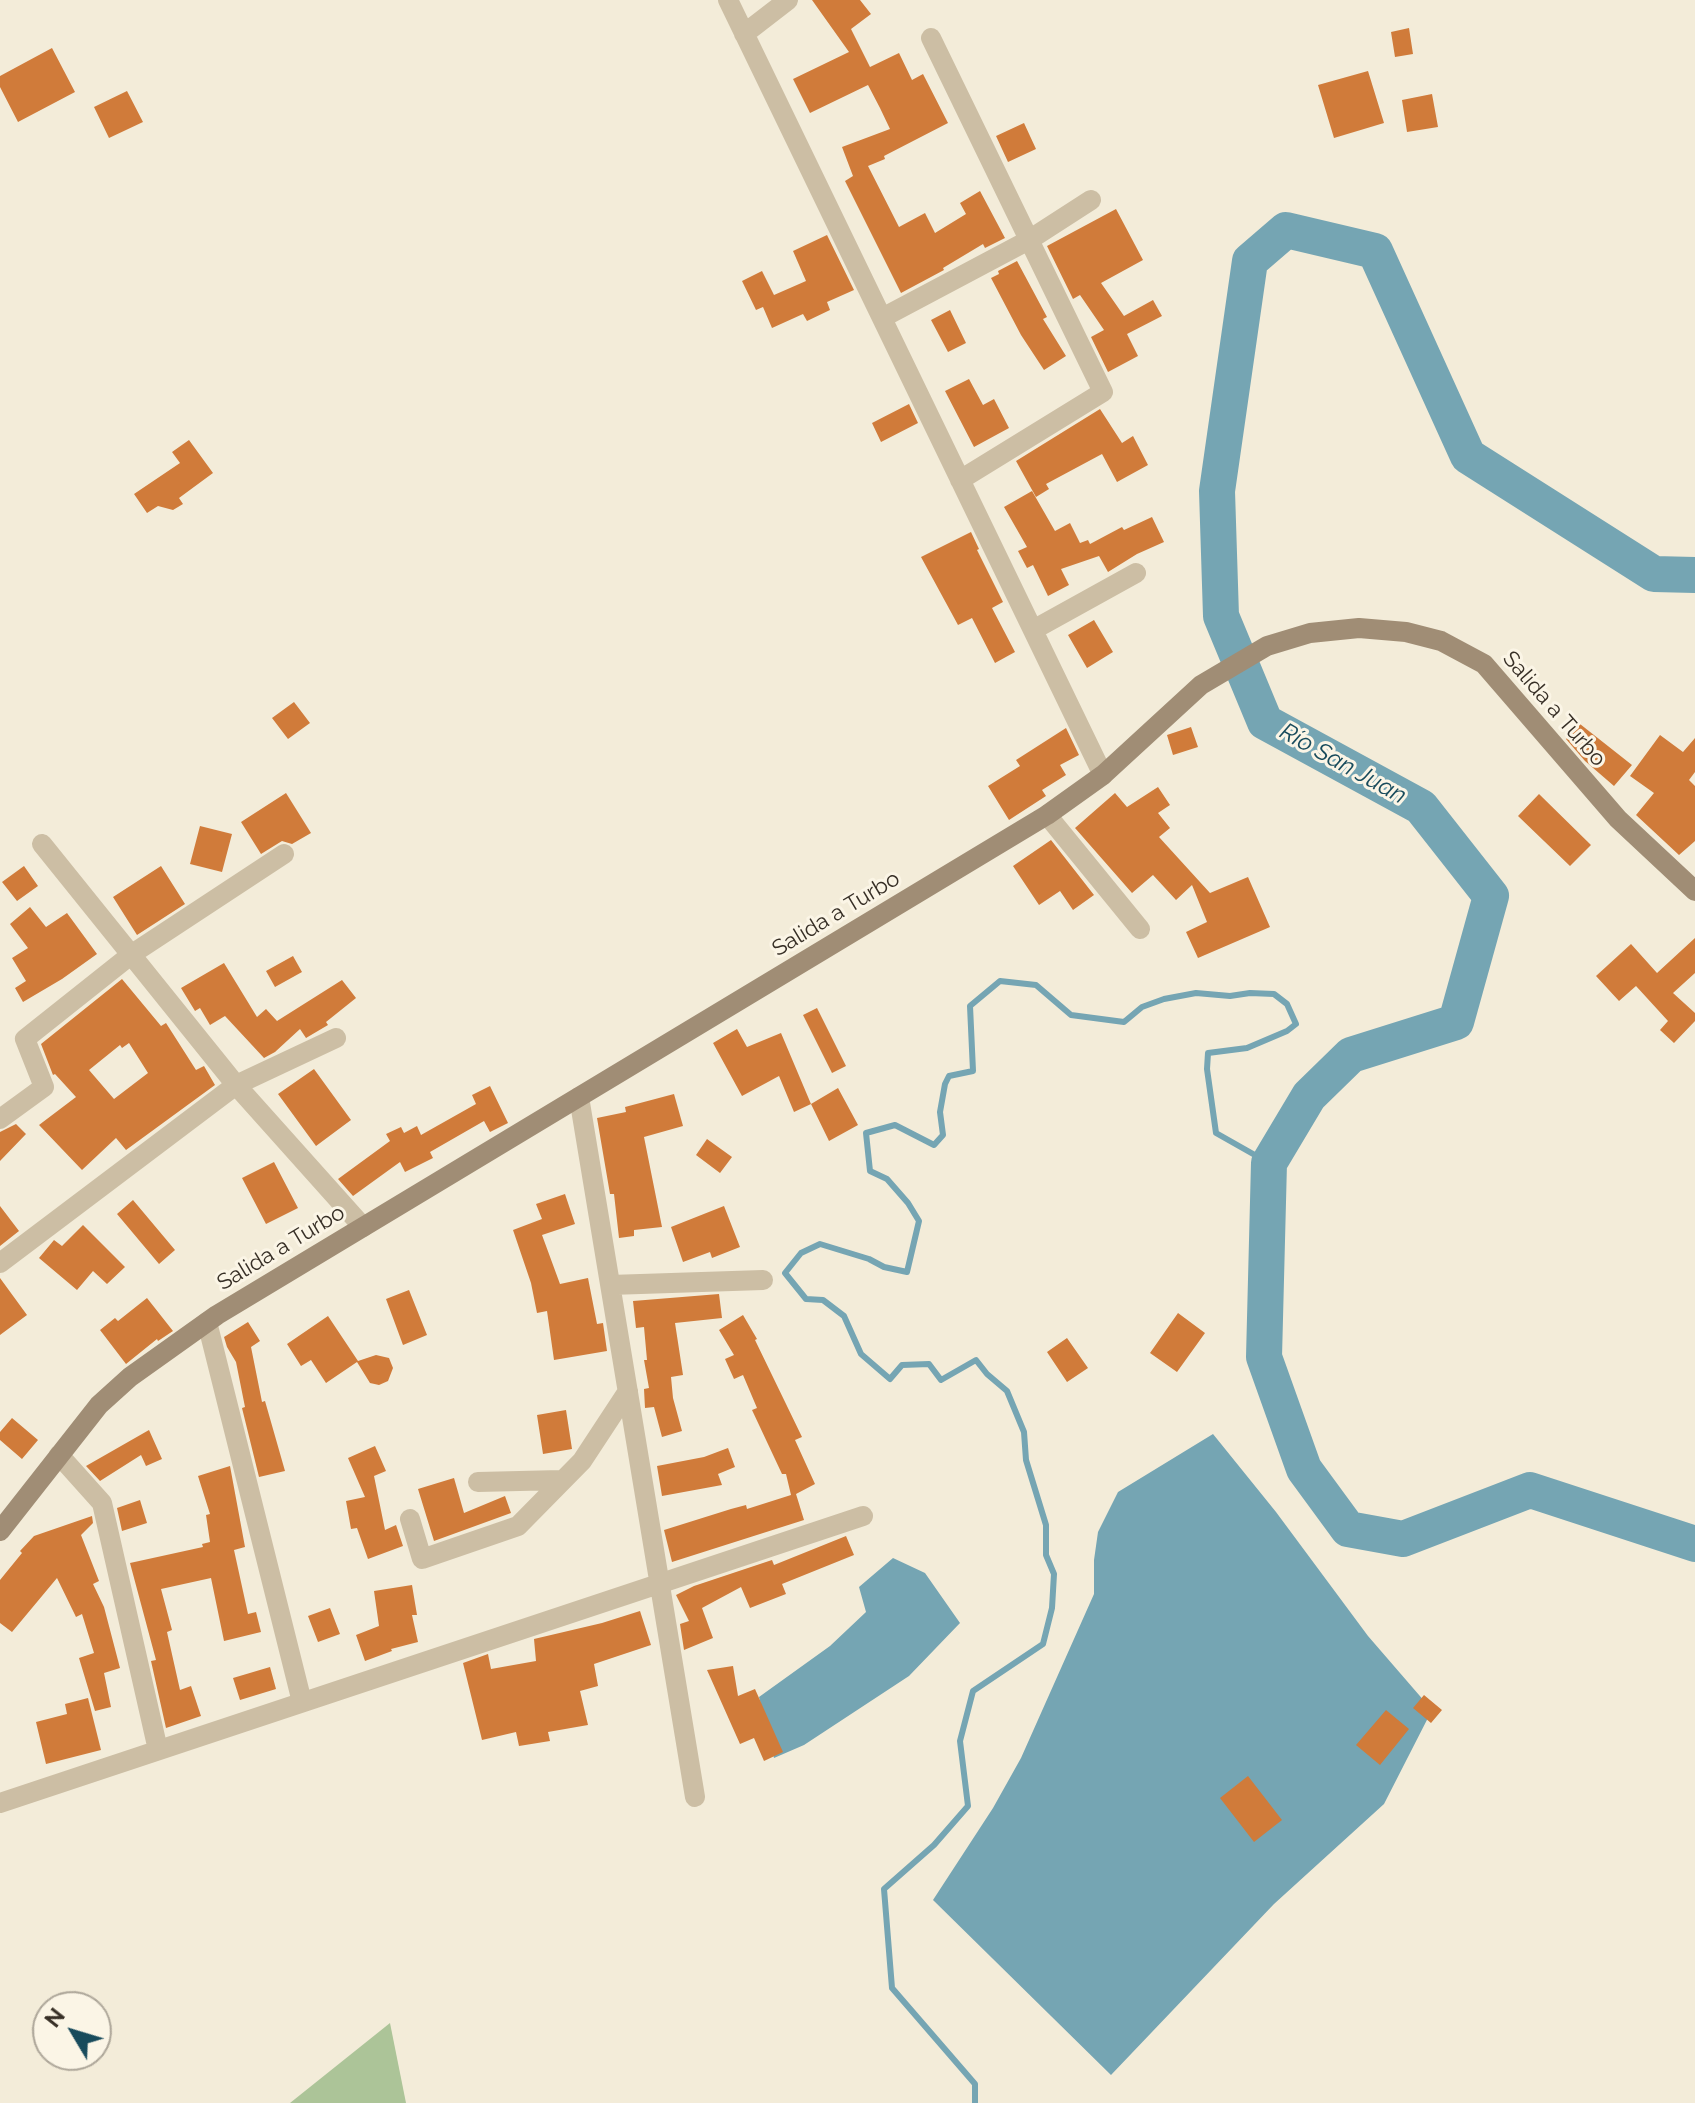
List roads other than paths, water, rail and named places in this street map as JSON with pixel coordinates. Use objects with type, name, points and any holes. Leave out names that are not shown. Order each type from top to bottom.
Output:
[{"type":"main road","name":"Salida a Turbo","points":[[0,1531],[99,1405],[130,1377],[207,1322],[1047,815],[1103,775],[1201,685],[1267,646],[1310,633],[1359,628],[1406,632],[1441,641],[1484,664],[1618,819],[1695,891]]},
{"type":"street","points":[[728,0],[1103,775]]},
{"type":"street","points":[[744,34],[788,0]]},
{"type":"street","points":[[931,38],[1103,392],[960,480]]},
{"type":"street","points":[[882,318],[1029,240],[1091,200]]},
{"type":"street","points":[[1033,630],[1136,573]]},
{"type":"street","points":[[1047,815],[1140,929]]},
{"type":"street","points":[[42,844],[236,1085],[363,1227]]},
{"type":"street","points":[[0,1119],[44,1087],[25,1039],[132,954],[284,854]]},
{"type":"street","points":[[0,1263],[236,1085],[336,1038]]},
{"type":"street","points":[[579,1097],[695,1797]]},
{"type":"street","points":[[610,1285],[763,1280]]},
{"type":"street","points":[[207,1322],[302,1702]]},
{"type":"street","points":[[410,1519],[422,1559],[518,1526],[582,1461],[628,1391]]},
{"type":"street","points":[[59,1455],[102,1503],[158,1750]]},
{"type":"street","points":[[478,1482],[561,1480]]},
{"type":"street","points":[[0,1803],[863,1516]]},
{"type":"water","points":[[1213,1434],[1276,1512],[1368,1636],[1432,1710],[1384,1804],[1274,1904],[1111,2075],[933,1900],[993,1808],[1021,1758],[1094,1594],[1098,1532],[1118,1492]]},
{"type":"water","points":[[893,1558],[925,1573],[960,1623],[909,1676],[804,1745],[774,1758],[759,1697],[830,1646],[866,1612],[859,1587]]},
{"type":"waterway","name":"Río San Juan","points":[[1695,575],[1654,574],[1468,456],[1375,251],[1286,230],[1250,261],[1217,491],[1221,616],[1265,722],[1421,807],[1491,896],[1456,1022],[1351,1055],[1309,1096],[1269,1163],[1264,1357],[1304,1469],[1348,1529],[1403,1539],[1530,1490],[1695,1544]]},
{"type":"waterway","points":[[975,2103],[975,2084],[892,1988],[884,1889],[934,1845],[968,1806],[960,1741],[973,1691],[1043,1644],[1052,1608],[1054,1574],[1046,1555],[1046,1525],[1026,1460],[1024,1432],[1007,1391],[976,1360],[941,1380],[929,1364],[902,1365],[890,1379],[861,1354],[844,1316],[823,1300],[806,1299],[785,1273],[801,1253],[820,1244],[907,1272],[919,1221],[887,1179],[870,1171],[866,1133],[895,1125],[934,1145],[943,1135],[940,1112],[945,1084],[949,1076],[973,1071],[970,1006],[1000,981],[1036,985],[1071,1015],[1124,1022],[1142,1007],[1196,993],[1230,996],[1274,994],[1287,1004],[1296,1024],[1247,1048],[1208,1053],[1207,1069],[1216,1133],[1269,1163]]}]
